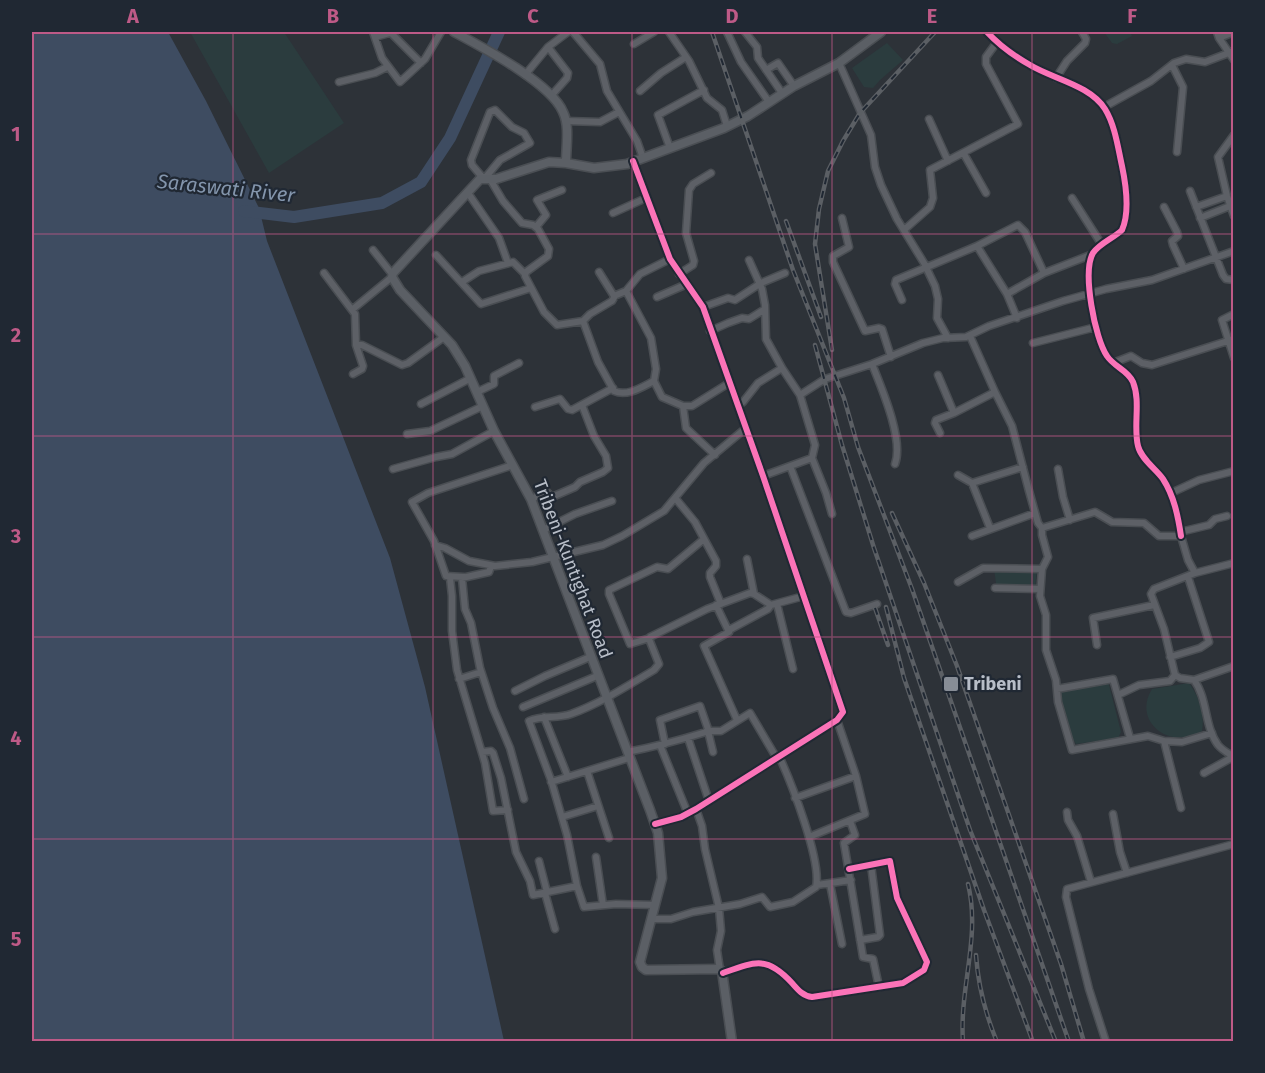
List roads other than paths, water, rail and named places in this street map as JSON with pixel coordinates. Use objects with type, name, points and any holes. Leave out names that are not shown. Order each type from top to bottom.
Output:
[{"type":"main road","points":[[454,32],[525,75],[559,103],[566,121],[566,163]]},
{"type":"main road","points":[[392,276],[468,193],[486,178],[496,179],[549,162],[594,168],[643,158],[748,116],[782,93],[838,63],[881,32]]},
{"type":"main road","name":"Tribeni-Kuntighat Road","points":[[392,276],[399,290],[444,337],[465,366],[494,430],[531,499],[655,824],[658,833],[662,878],[640,962],[642,968],[646,970],[721,971]]},
{"type":"main road","points":[[721,971],[732,1041]]},
{"type":"street","points":[[421,63],[392,32],[374,34],[378,49],[387,66],[400,82],[421,63],[441,32]]},
{"type":"street","points":[[525,75],[548,47],[570,32],[600,64],[604,86],[637,141],[643,158]]},
{"type":"street","points":[[634,44],[654,32]]},
{"type":"street","points":[[669,32],[686,57],[709,100],[722,110],[727,126]]},
{"type":"street","points":[[727,32],[741,62],[769,102]]},
{"type":"street","points":[[746,32],[757,47],[758,58],[782,93]]},
{"type":"street","points":[[987,32],[997,42],[1030,65],[1087,92],[1098,100],[1104,107],[1115,137],[1126,188],[1123,228],[1117,235],[1093,254],[1044,273],[1007,294]]},
{"type":"street","points":[[1056,78],[1071,56],[1085,43],[1086,39],[1082,32]]},
{"type":"street","points":[[1233,32],[1218,35],[1231,52],[1233,60]]},
{"type":"street","points":[[904,230],[930,207],[933,198],[930,170],[1018,124],[986,64],[986,57],[997,42]]},
{"type":"street","points":[[548,47],[568,73],[567,78],[551,96]]},
{"type":"street","points":[[1104,107],[1150,81],[1172,65],[1186,59],[1204,62],[1231,52]]},
{"type":"street","points":[[640,91],[661,73],[686,57]]},
{"type":"street","points":[[766,70],[778,63],[794,86]]},
{"type":"street","points":[[838,63],[871,135],[875,167],[881,185],[927,268],[937,293],[938,323],[948,338]]},
{"type":"street","points":[[1172,65],[1183,87],[1177,152]]},
{"type":"street","points":[[339,82],[375,73],[387,66]]},
{"type":"street","points":[[670,148],[658,115],[704,90]]},
{"type":"street","points":[[486,178],[500,160],[530,143],[525,133],[512,127],[495,110],[490,112],[471,160],[472,165],[486,178],[517,217],[524,224],[536,227],[549,249],[549,254],[525,274]]},
{"type":"street","points":[[566,121],[600,122],[619,112]]},
{"type":"street","points":[[929,119],[948,161]]},
{"type":"street","points":[[1233,135],[1218,157],[1233,214]]},
{"type":"street","points":[[964,154],[986,193]]},
{"type":"street","points":[[633,161],[670,260],[703,307],[843,710],[837,720],[688,814],[655,824]]},
{"type":"street","points":[[679,274],[693,265],[694,261],[686,233],[689,190],[693,184],[711,173]]},
{"type":"street","points":[[536,227],[546,215],[537,200],[562,190]]},
{"type":"street","points":[[1190,191],[1223,275],[1226,279],[1233,280]]},
{"type":"street","points":[[468,193],[499,238],[508,263]]},
{"type":"street","points":[[1196,207],[1227,196]]},
{"type":"street","points":[[613,213],[646,198]]},
{"type":"street","points":[[1072,198],[1102,245]]},
{"type":"street","points":[[1200,218],[1230,206]]},
{"type":"street","points":[[1164,207],[1177,232],[1178,236],[1172,241],[1184,269]]},
{"type":"street","points":[[842,218],[849,247],[833,256],[833,262],[865,331],[882,329],[891,357]]},
{"type":"street","points":[[902,300],[895,281],[1018,225],[1021,225],[1044,273]]},
{"type":"street","points":[[976,246],[1007,294],[1017,318]]},
{"type":"street","points":[[353,309],[392,276],[373,250]]},
{"type":"street","points":[[800,395],[825,379],[872,364],[923,343],[970,336],[989,326],[1090,293],[1152,280],[1233,251]]},
{"type":"street","points":[[1093,254],[1090,266],[1090,293],[1096,327],[1103,349],[1113,363],[1128,374],[1133,382],[1139,450],[1171,494],[1188,560],[1195,573]]},
{"type":"street","points":[[436,255],[481,304],[531,288]]},
{"type":"street","points":[[462,282],[479,271],[514,263],[525,274],[544,312],[553,323],[559,325],[584,321],[612,301],[615,296],[626,291],[640,274],[670,260]]},
{"type":"street","points":[[749,260],[760,282],[765,309],[766,339],[800,395],[815,445],[812,458],[763,476]]},
{"type":"street","points":[[599,272],[615,296]]},
{"type":"street","points":[[324,273],[356,315],[356,345],[363,368],[353,374]]},
{"type":"street","points":[[703,307],[728,297],[735,300],[760,282],[785,273]]},
{"type":"street","points":[[657,297],[687,284]]},
{"type":"street","points":[[626,291],[653,344],[656,369],[654,381],[662,397],[683,406],[696,404],[729,383]]},
{"type":"street","points":[[710,331],[742,318],[749,319],[765,309]]},
{"type":"street","points":[[1233,314],[1222,320],[1231,340],[1233,358]]},
{"type":"street","points":[[584,321],[598,362],[616,392],[622,393],[636,389],[654,381]]},
{"type":"street","points":[[1033,342],[1096,327]]},
{"type":"street","points":[[970,336],[1012,426],[1035,513],[1042,528],[1048,553],[1046,564],[1042,569],[1040,599],[1046,615],[1047,650],[1056,680],[1058,702],[1072,750],[1148,736],[1164,741],[1182,742],[1212,733]]},
{"type":"street","points":[[356,345],[362,345],[402,365],[444,337]]},
{"type":"street","points":[[1113,363],[1131,357],[1152,365],[1231,340]]},
{"type":"street","points":[[477,392],[494,384],[494,376],[519,363]]},
{"type":"street","points":[[872,364],[895,434],[898,449],[895,464]]},
{"type":"street","points":[[738,406],[744,402],[758,383],[782,368]]},
{"type":"street","points":[[938,375],[954,413]]},
{"type":"street","points":[[421,404],[471,378]]},
{"type":"street","points":[[535,407],[557,398],[562,400],[570,410],[613,388]]},
{"type":"street","points":[[940,433],[935,420],[995,393]]},
{"type":"street","points":[[531,499],[547,492],[552,497],[608,468],[606,456],[594,436],[582,405]]},
{"type":"street","points":[[407,434],[430,431],[483,406]]},
{"type":"street","points":[[683,406],[686,428],[715,455]]},
{"type":"street","points":[[435,545],[469,561],[491,566],[532,562],[584,551],[611,542],[664,511],[704,463],[746,428]]},
{"type":"street","points":[[393,470],[452,454],[494,430]]},
{"type":"street","points":[[812,458],[832,514]]},
{"type":"street","points":[[491,566],[489,572],[463,577],[446,576],[435,545],[411,503],[428,493],[513,465]]},
{"type":"street","points":[[790,466],[846,612],[851,613],[877,604]]},
{"type":"street","points":[[972,483],[1023,467]]},
{"type":"street","points":[[1058,469],[1070,520]]},
{"type":"street","points":[[1171,494],[1199,480],[1233,471]]},
{"type":"street","points":[[958,475],[972,483],[990,528]]},
{"type":"street","points":[[676,499],[690,514],[716,561],[716,566],[710,574],[729,630]]},
{"type":"street","points":[[543,530],[575,514],[612,501]]},
{"type":"street","points":[[1042,528],[1095,512],[1112,522],[1144,523],[1159,536],[1181,534],[1209,525],[1215,519],[1227,516]]},
{"type":"street","points":[[972,536],[1035,513]]},
{"type":"street","points":[[704,539],[668,569],[657,567],[609,590],[630,644],[650,638],[719,604],[750,593],[774,604],[793,669]]},
{"type":"street","points":[[747,560],[754,594]]},
{"type":"street","points":[[1233,563],[1195,573],[1152,590],[1151,594],[1164,629],[1175,675],[1194,680],[1233,666]]},
{"type":"street","points":[[958,582],[979,569],[987,567],[1042,569]]},
{"type":"street","points":[[463,577],[465,609],[471,623],[481,672],[510,748],[524,799]]},
{"type":"street","points":[[1170,657],[1200,648],[1209,642],[1188,577]]},
{"type":"street","points":[[450,578],[453,639],[459,680],[482,752],[493,811],[508,810]]},
{"type":"street","points":[[995,588],[1040,589]]},
{"type":"street","points":[[738,720],[704,645],[774,604],[804,596]]},
{"type":"street","points":[[1097,645],[1093,618],[1154,605]]},
{"type":"street","points":[[650,638],[658,661],[657,668],[606,699],[569,715],[544,717],[530,720],[529,723],[562,817],[583,906],[655,905]]},
{"type":"street","points":[[515,691],[590,657]]},
{"type":"street","points":[[459,680],[481,672]]},
{"type":"street","points":[[1118,695],[1149,683],[1170,681],[1175,675]]},
{"type":"street","points":[[523,707],[597,676]]},
{"type":"street","points":[[1057,689],[1110,679],[1115,682],[1130,738]]},
{"type":"street","points":[[1194,680],[1202,694],[1212,733],[1218,746],[1233,757],[1204,773]]},
{"type":"street","points":[[688,814],[663,745],[660,720],[698,706],[701,707],[713,752]]},
{"type":"street","points":[[551,782],[708,730],[721,730],[750,713],[778,757],[795,798],[809,837],[817,885]]},
{"type":"street","points":[[544,717],[568,777]]},
{"type":"street","points":[[809,837],[864,816],[865,812],[856,776],[837,720]]},
{"type":"street","points":[[688,738],[709,801]]},
{"type":"street","points":[[1164,741],[1181,808]]},
{"type":"street","points":[[482,752],[493,753],[516,852],[530,881],[532,895],[577,886]]},
{"type":"street","points":[[586,771],[609,838]]},
{"type":"street","points":[[795,798],[856,776]]},
{"type":"street","points":[[562,817],[598,806]]},
{"type":"street","points":[[696,809],[702,826],[718,909],[721,931],[717,945],[721,971],[755,963],[766,964],[776,967],[800,992],[812,997],[909,980],[924,970],[927,962],[897,898],[890,861],[849,869]]},
{"type":"street","points":[[1067,812],[1091,882]]},
{"type":"street","points":[[1113,814],[1120,852],[1127,873]]},
{"type":"street","points":[[850,821],[855,835],[844,843],[854,910],[863,958],[873,959],[879,987]]},
{"type":"street","points":[[1106,1041],[1089,989],[1066,892],[1069,888],[1233,844]]},
{"type":"street","points":[[596,857],[603,905]]},
{"type":"street","points":[[539,861],[555,929]]},
{"type":"street","points":[[860,940],[878,937],[880,934],[871,865]]},
{"type":"street","points":[[652,919],[671,919],[762,897],[770,906],[790,903],[817,885],[851,880]]},
{"type":"street","points":[[830,884],[842,944]]},
{"type":"water","points":[[32,32],[168,32],[206,101],[259,208],[267,241],[390,558],[425,687],[504,1041],[32,1041]]},
{"type":"waterway","name":"Saraswati River","points":[[244,211],[294,217],[382,203],[421,182],[450,138],[499,32]]},
{"type":"railway","points":[[712,32],[793,270],[844,398],[858,447],[912,589],[1069,1042]]},
{"type":"railway","points":[[832,350],[815,244],[819,209],[828,171],[860,113],[935,32]]},
{"type":"railway","points":[[786,221],[821,317]]},
{"type":"railway","points":[[815,345],[842,445],[874,548],[970,830],[1056,1042]]},
{"type":"railway","points":[[892,513],[924,583],[957,666],[1061,964],[1084,1042]]},
{"type":"railway","points":[[886,607],[904,678],[984,910],[1033,1042]]},
{"type":"railway","points":[[875,608],[888,645]]},
{"type":"railway","points":[[963,1042],[964,1002],[972,923],[968,884]]},
{"type":"railway","points":[[976,955],[983,999],[997,1042]]},
{"type":"place","name":"Tribeni","points":[[951,684]]}]
